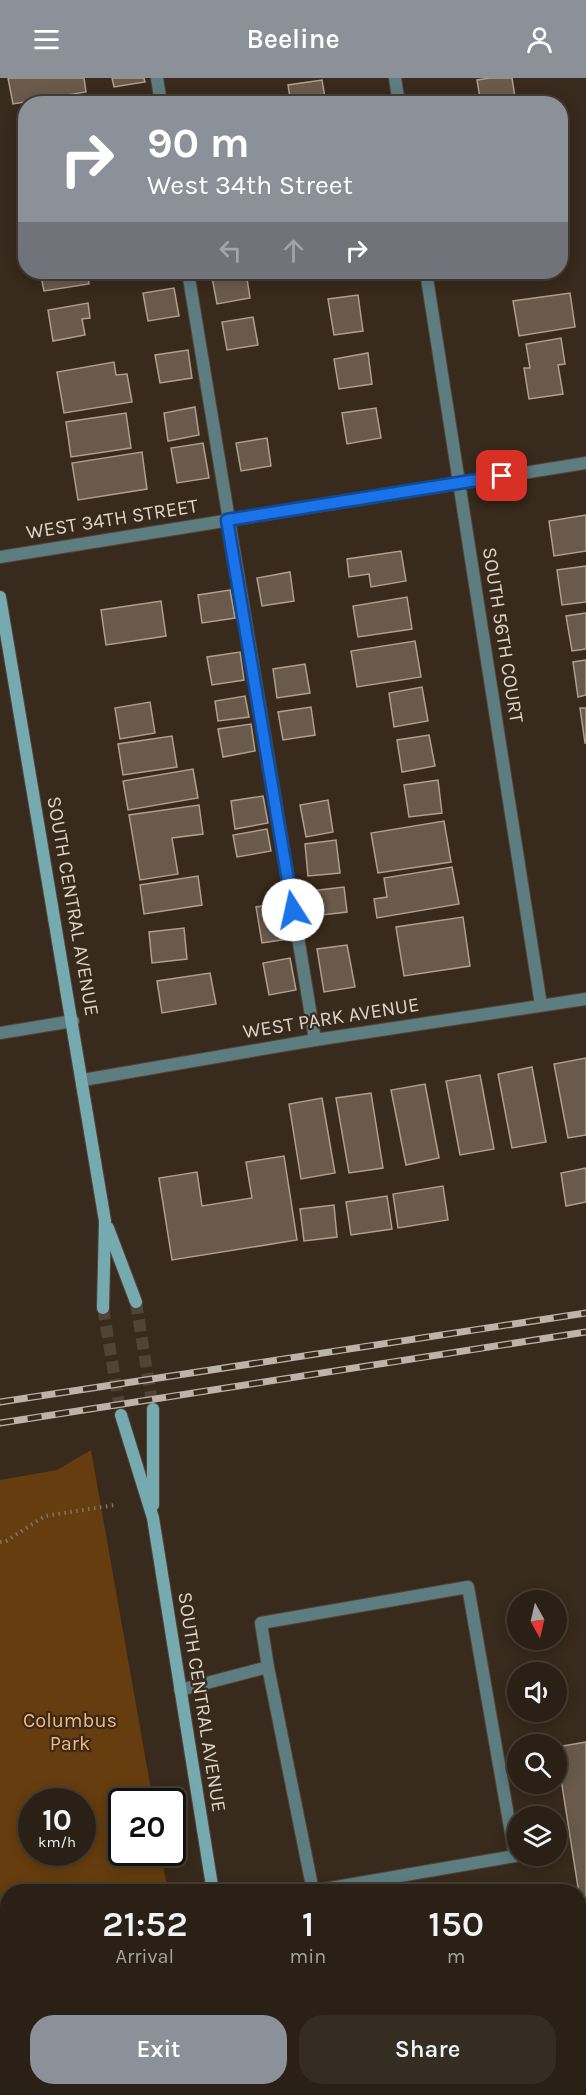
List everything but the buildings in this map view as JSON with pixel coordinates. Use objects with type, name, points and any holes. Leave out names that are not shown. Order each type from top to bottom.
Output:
[{"type":"main road","name":"SOUTH CENTRAL AVENUE","points":[[0,597],[105,1221],[104,1308]]},
{"type":"main road","name":"SOUTH CENTRAL AVENUE","points":[[105,1221],[136,1302]]},
{"type":"main road","name":"SOUTH CENTRAL AVENUE","points":[[153,1409],[153,1518]]},
{"type":"main road","name":"SOUTH CENTRAL AVENUE","points":[[121,1415],[153,1518],[212,1884]]},
{"type":"street","points":[[157,78],[160,96]]},
{"type":"street","points":[[395,78],[398,96]]},
{"type":"street","points":[[189,279],[227,520],[315,1040]]},
{"type":"street","name":"SOUTH 56TH COURT","points":[[427,279],[541,1005]]},
{"type":"street","name":"WEST 34TH STREET","points":[[0,557],[586,463]]},
{"type":"street","name":"WEST PARK AVENUE","points":[[82,1080],[315,1040],[586,999]]},
{"type":"street","points":[[0,1033],[73,1021]]},
{"type":"street","points":[[312,1884],[261,1623],[468,1587],[515,1856],[353,1884]]},
{"type":"street","points":[[180,1690],[268,1667]]},
{"type":"path","points":[[0,1542],[6,1541],[45,1516],[115,1505]]},
{"type":"green space","name":"Columbus Park","points":[[91,1450],[151,1788],[108,1788],[108,1866],[163,1866],[167,1884],[0,1884],[0,1480],[57,1470]]},
{"type":"tunnel","points":[[136,1302],[153,1409]]},
{"type":"tunnel","points":[[103,1308],[121,1415]]},
{"type":"railway","points":[[0,1402],[586,1313]]},
{"type":"railway","points":[[0,1423],[586,1332]]},
{"type":"route","points":[[293,910],[227,520],[502,476]]}]
